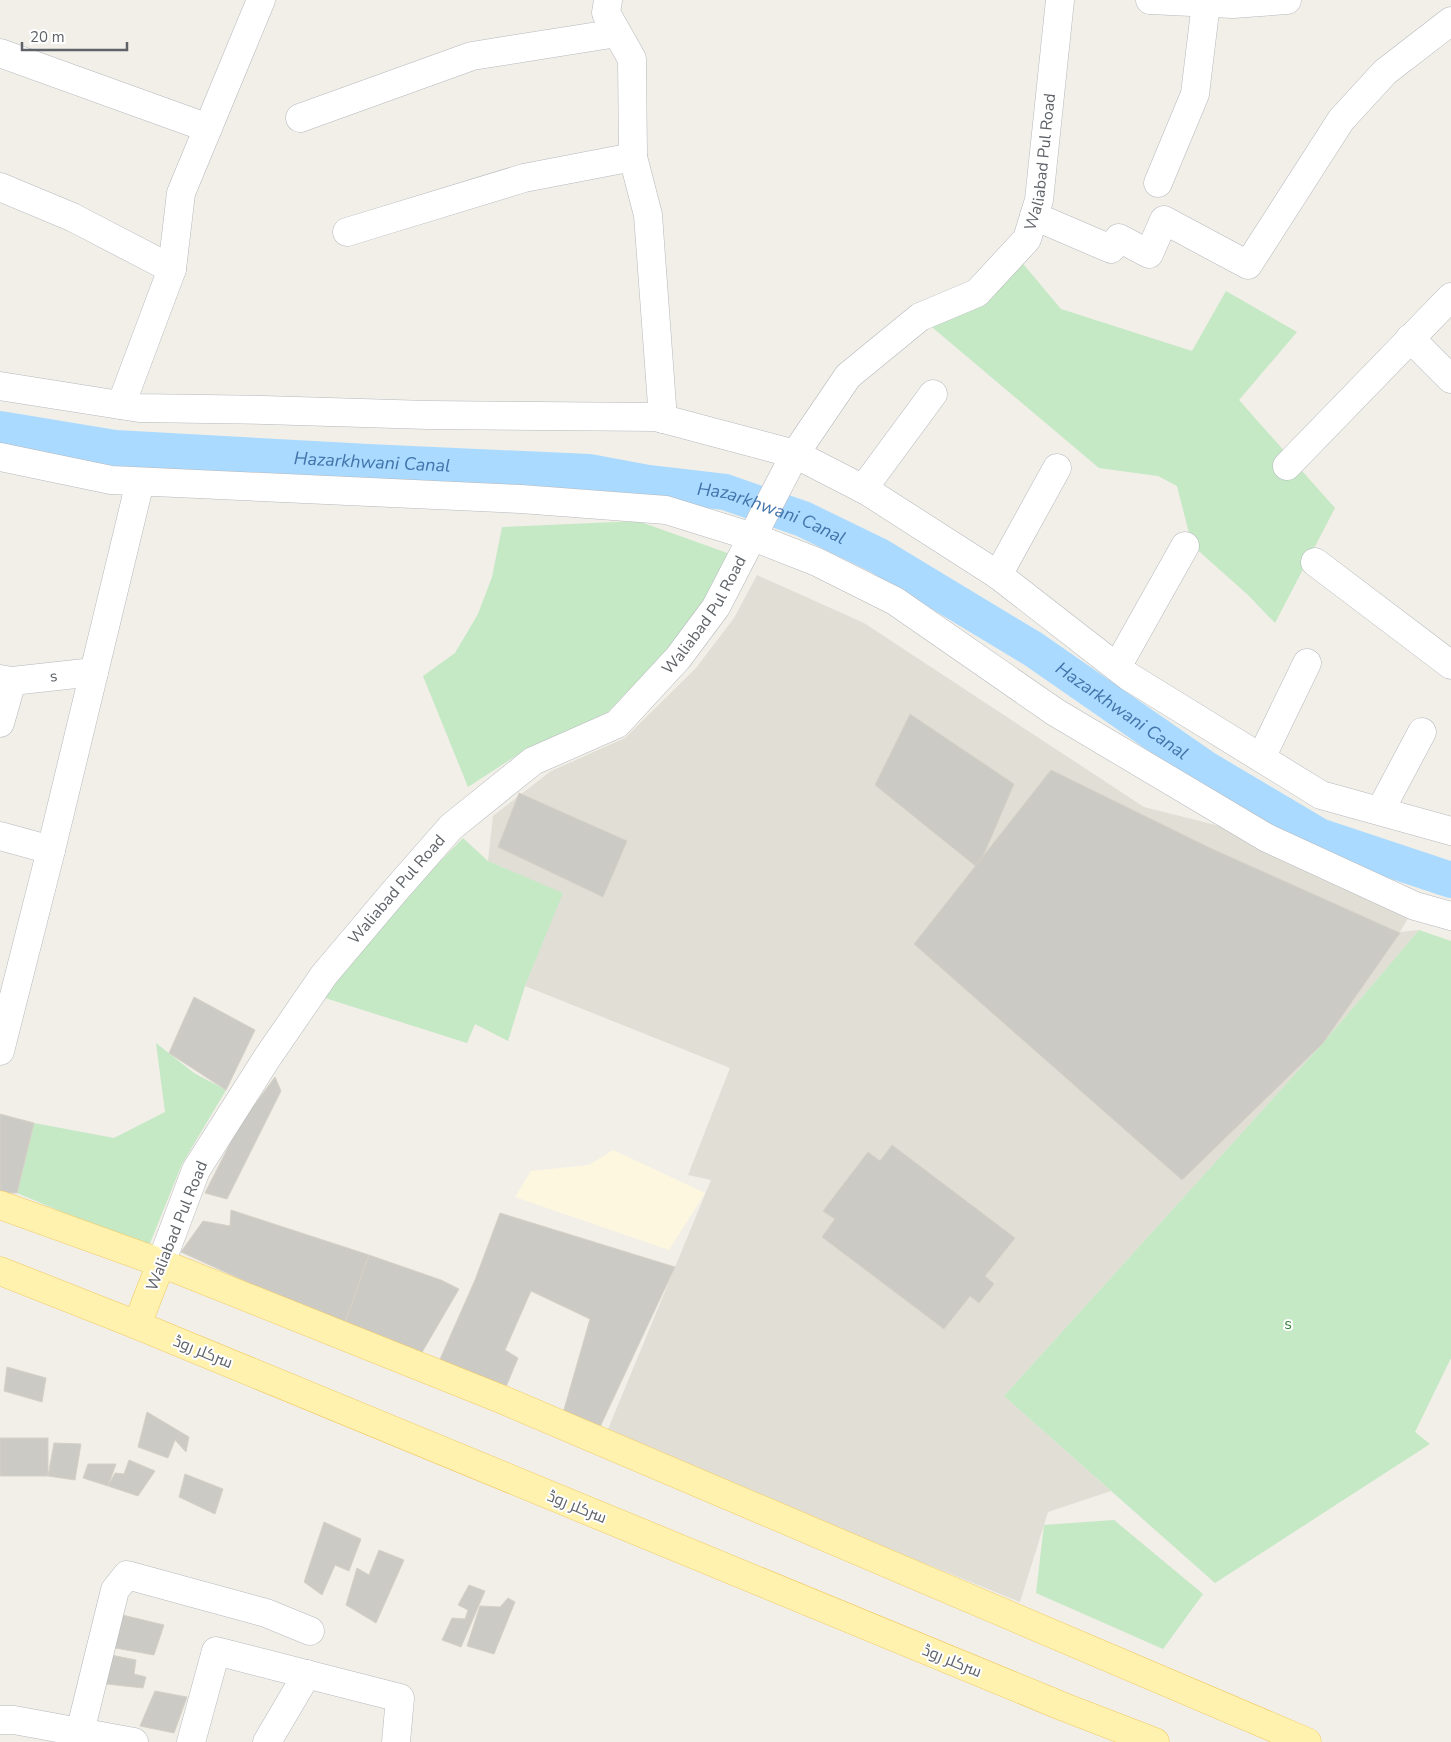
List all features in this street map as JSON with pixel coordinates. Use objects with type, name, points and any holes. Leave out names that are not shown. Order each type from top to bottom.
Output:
[{"type":"main road","points":[[0,1205],[161,1263],[501,1399],[1307,1742]]},
{"type":"main road","name":"Waliabad Pul Road","points":[[137,1325],[161,1263]]},
{"type":"main road","name":"سرکلر روڈ","points":[[0,1270],[1055,1703],[1155,1742]]},
{"type":"street","points":[[121,405],[172,269],[181,193],[261,0]]},
{"type":"street","points":[[608,0],[606,13],[632,59],[633,157],[648,215],[663,419]]},
{"type":"street","name":"Waliabad Pul Road","points":[[161,1263],[196,1170],[267,1058],[324,975],[451,827],[533,761],[617,724],[678,658],[716,608],[795,454],[848,376],[920,317],[978,293],[1027,239],[1039,200],[1060,0]]},
{"type":"street","points":[[1150,0],[1234,4],[1287,0]]},
{"type":"street","points":[[1158,183],[1195,94],[1206,3]]},
{"type":"street","points":[[1034,216],[1111,249],[1119,238],[1149,254],[1164,220],[1248,265],[1341,120],[1385,72],[1451,21]]},
{"type":"street","points":[[300,118],[472,56],[617,33]]},
{"type":"street","points":[[0,53],[208,128]]},
{"type":"street","points":[[348,232],[524,178],[633,157]]},
{"type":"street","points":[[0,187],[72,217],[172,269]]},
{"type":"street","points":[[1286,466],[1451,297]]},
{"type":"street","points":[[1410,338],[1451,379]]},
{"type":"street","points":[[0,386],[139,408],[428,415],[656,417],[795,454],[863,490],[998,575],[1128,676],[1321,795],[1451,831]]},
{"type":"street","points":[[863,490],[933,394]]},
{"type":"street","points":[[2,464],[111,480],[521,499],[666,510],[753,537],[817,562],[895,601],[1055,712],[1267,838],[1415,906],[1451,916]]},
{"type":"street","points":[[998,575],[1057,468]]},
{"type":"street","points":[[0,1051],[51,850],[140,482]]},
{"type":"street","points":[[1116,667],[1185,546]]},
{"type":"street","points":[[1315,562],[1451,665]]},
{"type":"street","points":[[1261,758],[1307,663]]},
{"type":"street","name":"s","points":[[0,724],[6,680],[94,672]]},
{"type":"street","points":[[1380,811],[1422,732]]},
{"type":"street","points":[[0,836],[51,850]]},
{"type":"street","points":[[80,1732],[115,1590],[127,1575],[266,1613],[310,1631]]},
{"type":"street","points":[[191,1742],[216,1651],[400,1698],[396,1742]]},
{"type":"street","points":[[267,1742],[307,1674]]},
{"type":"street","points":[[0,1720],[14,1720],[134,1742]]},
{"type":"shaded area","points":[[757,575],[864,623],[1144,807],[1267,838],[1415,906],[1400,932],[1419,930],[1323,1043],[1004,1396],[1111,1491],[1048,1512],[1020,1602],[606,1434],[711,1180],[688,1175],[730,1068],[525,986],[562,893],[488,861],[493,816],[551,771],[625,738],[696,668],[734,618]]},
{"type":"shaded area","points":[[613,1150],[705,1193],[669,1250],[515,1197],[531,1171],[589,1165]]},
{"type":"green space","points":[[1014,253],[1061,309],[1192,351],[1226,291],[1297,332],[1239,400],[1335,508],[1275,623],[1248,595],[1192,545],[1177,486],[1158,476],[1099,468],[920,317]]},
{"type":"green space","points":[[638,521],[730,554],[708,596],[670,647],[608,712],[525,750],[468,787],[423,676],[455,653],[478,614],[492,577],[502,527]]},
{"type":"green space","points":[[463,838],[488,861],[563,893],[525,986],[508,1041],[475,1024],[467,1043],[325,998],[353,951]]},
{"type":"green space","name":"s","points":[[1419,930],[1451,941],[1451,1358],[1415,1432],[1430,1444],[1215,1583],[1004,1396],[1323,1043]]},
{"type":"green space","points":[[156,1043],[194,1073],[226,1090],[182,1164],[148,1248],[17,1193],[34,1123],[114,1138],[165,1112]]},
{"type":"green space","points":[[1114,1520],[1203,1594],[1163,1649],[1036,1593],[1044,1525]]},
{"type":"building","points":[[910,714],[1014,784],[978,868],[875,785]]},
{"type":"building","points":[[1051,770],[1210,848],[1400,933],[1323,1043],[1182,1180],[914,944]]},
{"type":"building","points":[[519,793],[627,841],[603,897],[498,847]]},
{"type":"building","points":[[194,997],[255,1030],[226,1090],[169,1053]]},
{"type":"building","points":[[275,1077],[281,1091],[227,1199],[205,1193],[240,1124]]},
{"type":"building","points":[[0,1114],[34,1123],[17,1193],[0,1193]]},
{"type":"building","points":[[892,1145],[1015,1238],[985,1276],[994,1284],[979,1303],[970,1296],[944,1329],[822,1237],[835,1219],[823,1211],[868,1152],[880,1161]]},
{"type":"building","points":[[231,1210],[369,1255],[344,1326],[181,1252],[203,1221],[230,1226]]},
{"type":"building","points":[[500,1213],[675,1267],[600,1427],[563,1413],[590,1319],[531,1291],[505,1350],[518,1358],[501,1399],[437,1366],[475,1280]]},
{"type":"building","points":[[369,1255],[441,1280],[459,1289],[421,1354],[344,1326]]},
{"type":"building","points":[[7,1367],[46,1378],[42,1402],[4,1391]]},
{"type":"building","points":[[147,1412],[189,1437],[186,1452],[175,1440],[168,1458],[138,1447]]},
{"type":"building","points":[[0,1438],[48,1438],[48,1476],[0,1476]]},
{"type":"building","points":[[54,1443],[81,1444],[75,1480],[48,1476]]},
{"type":"building","points":[[129,1460],[155,1471],[138,1496],[108,1486],[115,1473],[124,1474]]},
{"type":"building","points":[[88,1464],[116,1464],[108,1486],[83,1478]]},
{"type":"building","points":[[185,1474],[223,1489],[215,1514],[179,1497]]},
{"type":"building","points":[[324,1522],[361,1539],[349,1571],[335,1565],[322,1595],[304,1582]]},
{"type":"building","points":[[379,1550],[404,1560],[376,1623],[346,1605],[357,1568],[369,1575]]},
{"type":"building","points":[[469,1585],[485,1591],[461,1647],[442,1640],[452,1618],[465,1619],[468,1610],[458,1605]]},
{"type":"building","points":[[508,1598],[515,1602],[494,1654],[467,1646],[480,1606],[500,1607]]},
{"type":"building","points":[[110,1612],[164,1625],[154,1655],[110,1647]]},
{"type":"building","points":[[106,1654],[136,1660],[134,1674],[146,1677],[143,1688],[97,1683]]},
{"type":"building","points":[[155,1691],[187,1697],[174,1733],[140,1726]]},
{"type":"waterway","name":"Hazarkhwani Canal","points":[[0,429],[115,448],[589,472],[648,483],[725,492],[803,519],[879,556],[1033,649],[1206,769],[1319,836],[1451,880]]}]
